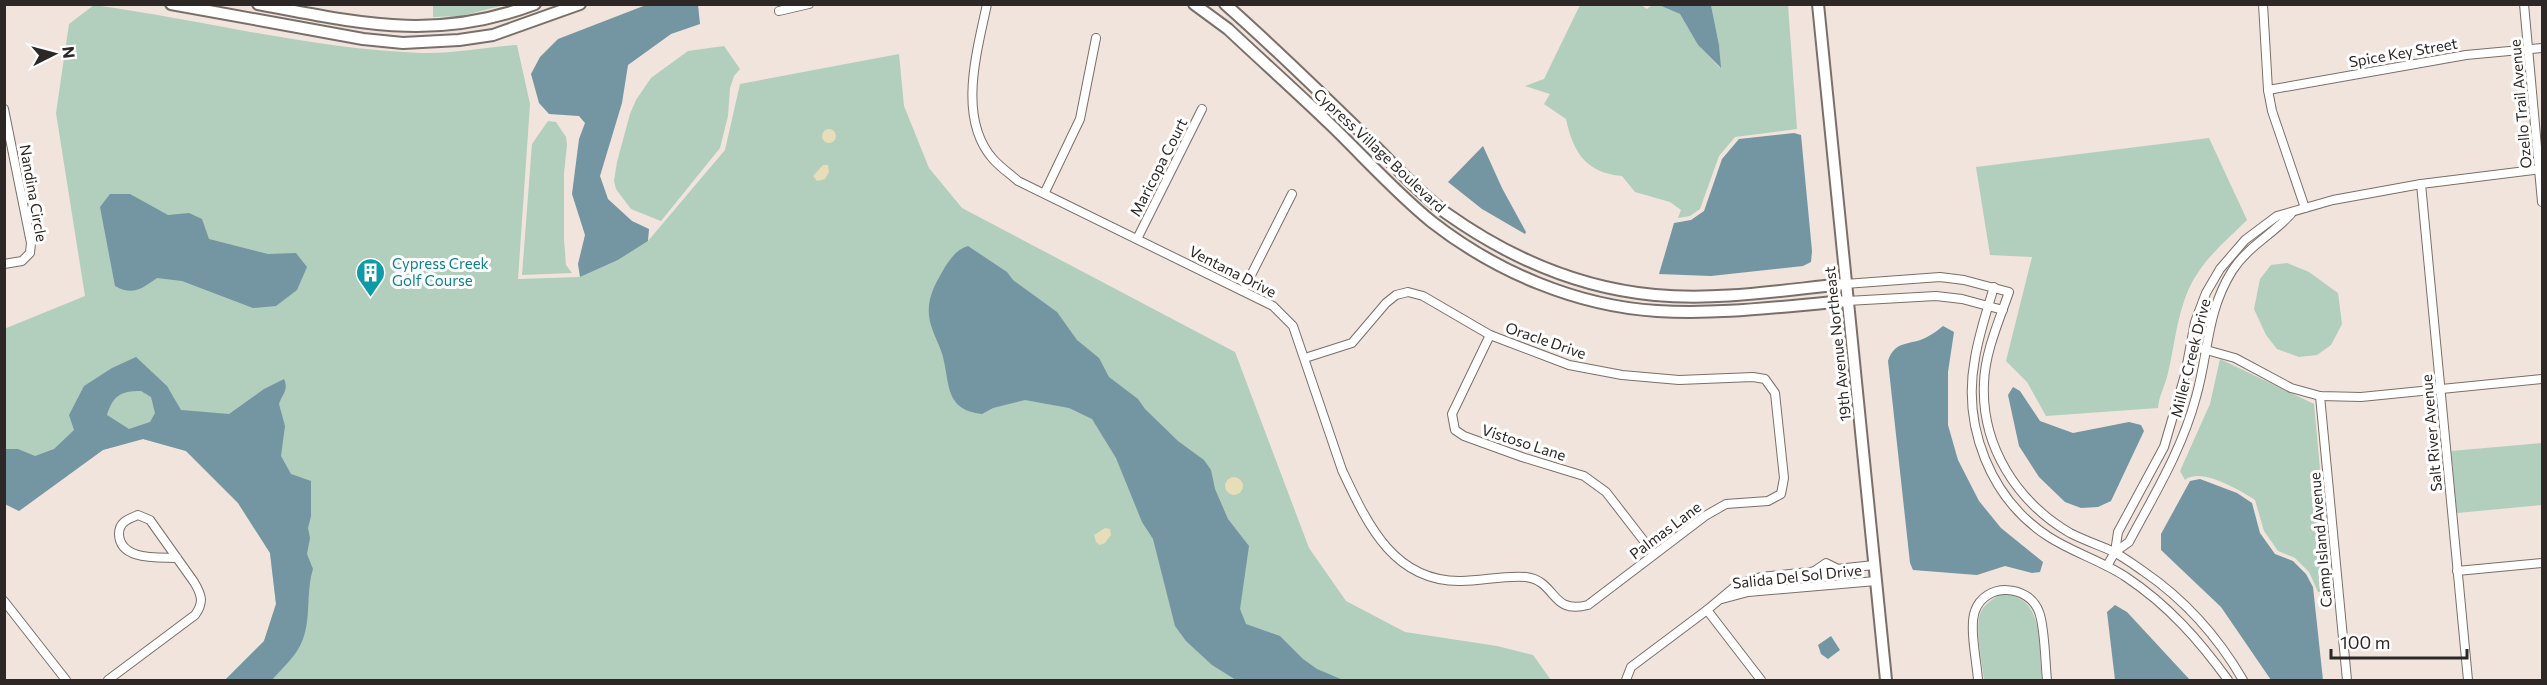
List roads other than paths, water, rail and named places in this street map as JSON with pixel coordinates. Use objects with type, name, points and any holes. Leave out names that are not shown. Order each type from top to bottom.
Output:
[{"type":"street","points":[[171,4],[363,39],[403,43],[459,40],[493,35],[580,4]]},
{"type":"street","points":[[258,4],[365,24],[419,28],[475,22],[535,4]]},
{"type":"street","points":[[780,11],[809,4]]},
{"type":"street","name":"Ventana Drive","points":[[987,4],[972,82],[973,110],[980,136],[992,158],[1018,181],[1137,237],[1273,306],[1293,326],[1350,488],[1382,544],[1400,561],[1416,572],[1439,579],[1459,581],[1527,577],[1544,584],[1562,605],[1576,608]]},
{"type":"street","name":"Cypress Village Boulevard","points":[[1194,4],[1245,45],[1433,222],[1476,252],[1519,275],[1578,297],[1655,311],[1727,312],[1847,301]]},
{"type":"street","name":"Cypress Village Boulevard","points":[[1225,4],[1264,38],[1444,212],[1506,250],[1541,267],[1580,281],[1616,289],[1682,297],[1727,296],[1845,284]]},
{"type":"street","name":"19th Avenue Northeast","points":[[1818,4],[1886,681]]},
{"type":"street","points":[[2263,4],[2268,90],[2272,111],[2305,208]]},
{"type":"street","name":"Ozello Trail Avenue","points":[[2524,4],[2541,169],[2542,202]]},
{"type":"street","points":[[1045,192],[1080,119],[1095,38]]},
{"type":"street","name":"Spice Key Street","points":[[2268,90],[2396,66],[2542,48]]},
{"type":"street","name":"Nandina Circle","points":[[4,109],[31,243],[30,253],[22,261],[4,264]]},
{"type":"street","name":"Maricopa Court","points":[[1137,237],[1202,109]]},
{"type":"street","name":"Miller Creek Drive","points":[[2115,552],[2118,532],[2164,447],[2192,346],[2195,322],[2206,293],[2230,256],[2260,227],[2277,216],[2291,214],[2305,208],[2421,184],[2541,169]]},
{"type":"street","name":"Salt River Avenue","points":[[2421,184],[2468,681]]},
{"type":"street","points":[[1243,291],[1292,194]]},
{"type":"street","name":"Miller Creek Drive","points":[[2115,552],[2129,542],[2182,442],[2197,395],[2212,313],[2221,292],[2238,262],[2291,214]]},
{"type":"street","points":[[2230,256],[2238,262]]},
{"type":"street","points":[[1845,284],[1940,278],[2009,291],[1987,359],[1984,383],[1984,403],[1990,436],[2001,462],[2030,503],[2054,522],[2073,534],[2115,552],[2143,571],[2186,606],[2219,643],[2243,681]]},
{"type":"street","points":[[1994,287],[1975,358],[1972,404],[1980,446],[1992,476],[2015,507],[2032,524],[2049,537],[2107,566],[2141,587],[2179,619],[2203,646],[2228,681]]},
{"type":"street","name":"Oracle Drive","points":[[1305,358],[1352,343],[1386,303],[1396,295],[1408,292],[1423,296],[1490,334],[1569,365],[1622,375],[1679,380],[1753,377],[1765,379],[1775,393],[1779,424]]},
{"type":"street","points":[[1847,301],[1936,296],[1962,299],[2003,310]]},
{"type":"street","name":"Vistoso Lane","points":[[1490,334],[1452,414],[1455,430],[1464,436],[1522,457],[1584,476],[1606,492],[1654,554]]},
{"type":"street","points":[[2192,346],[2235,358],[2291,388],[2320,396],[2361,397],[2542,379]]},
{"type":"street","name":"Camp Island Avenue","points":[[2320,396],[2347,681]]},
{"type":"street","name":"Palmas Lane","points":[[1576,608],[1588,605],[1705,516],[1726,504],[1768,501],[1780,494],[1784,478],[1779,424]]},
{"type":"street","points":[[108,681],[195,615],[201,606],[201,593],[177,558],[150,520],[138,515],[126,520],[119,529],[120,541],[126,550],[138,555],[177,558]]},
{"type":"street","points":[[2107,566],[2115,552]]},
{"type":"street","name":"Salida Del Sol Drive","points":[[1626,681],[1631,667],[1738,584],[1761,577],[1813,572],[1826,563],[1839,570],[1874,565]]},
{"type":"street","points":[[2457,571],[2542,563]]},
{"type":"street","points":[[1813,572],[1815,586]]},
{"type":"street","points":[[1796,573],[1797,588]]},
{"type":"street","name":"Salida Del Sol Drive","points":[[1720,599],[1748,592],[1876,581]]},
{"type":"street","points":[[1978,681],[1975,610],[1986,598],[1998,590],[2012,589],[2034,601],[2040,613],[2047,681]]},
{"type":"street","points":[[4,602],[66,681]]},
{"type":"street","points":[[1707,610],[1761,681]]},
{"type":"water","points":[[646,5],[698,5],[700,24],[671,34],[628,65],[622,103],[600,176],[608,199],[632,221],[649,229],[648,241],[618,260],[580,277],[578,264],[585,235],[572,194],[579,139],[585,123],[579,116],[549,114],[539,103],[531,74],[540,57],[558,39]]},
{"type":"water","points":[[1659,5],[1711,5],[1721,68],[1698,45],[1680,14]]},
{"type":"water","points":[[1794,133],[1801,135],[1812,251],[1811,262],[1803,266],[1711,276],[1659,274],[1674,223],[1691,220],[1704,211],[1722,159],[1739,139]]},
{"type":"water","points":[[1483,146],[1525,234],[1482,209],[1448,182]]},
{"type":"water","points":[[110,194],[130,194],[168,215],[189,213],[202,219],[209,239],[268,254],[296,253],[307,267],[297,290],[276,306],[253,308],[182,281],[157,278],[132,291],[115,286],[100,207]]},
{"type":"water","points":[[968,246],[1007,272],[1013,280],[1057,312],[1077,340],[1099,358],[1109,377],[1138,399],[1145,409],[1178,441],[1204,460],[1211,470],[1215,489],[1228,519],[1249,546],[1240,609],[1246,624],[1280,636],[1303,659],[1317,669],[1343,680],[1236,680],[1212,665],[1186,641],[1175,626],[1153,539],[1142,522],[1116,458],[1092,419],[1069,408],[1025,400],[993,408],[982,414],[970,412],[955,402],[942,354],[930,322],[929,306],[933,290],[945,267],[957,252]]},
{"type":"water","points":[[1943,326],[1954,332],[1948,372],[1948,425],[1958,460],[1979,501],[2001,528],[2043,562],[2040,572],[2032,573],[2005,566],[1977,575],[1913,570],[1910,563],[1888,361],[1899,346],[1921,340]]},
{"type":"water","points":[[136,357],[167,386],[181,410],[229,414],[264,389],[284,379],[285,389],[279,404],[285,426],[281,456],[291,474],[311,481],[311,516],[308,528],[310,538],[307,554],[313,569],[303,639],[293,656],[272,680],[225,680],[264,641],[276,604],[270,553],[238,503],[186,451],[143,439],[103,450],[19,511],[5,504],[5,449],[18,449],[35,456],[54,449],[74,430],[69,415],[84,386],[112,368]],"holes":[[[141,391],[151,397],[155,413],[150,422],[129,429],[107,415],[118,396]]]},
{"type":"water","points":[[2013,387],[2020,391],[2040,421],[2073,433],[2129,422],[2141,425],[2144,431],[2111,501],[2098,507],[2081,508],[2065,502],[2039,477],[2019,446],[2008,395]]},
{"type":"water","points":[[2200,479],[2237,493],[2252,503],[2260,533],[2275,554],[2293,561],[2306,574],[2313,587],[2323,680],[2271,680],[2221,607],[2161,550],[2161,534],[2190,481]]},
{"type":"water","points":[[2115,605],[2127,612],[2190,680],[2115,680],[2107,612]]},
{"type":"water","points":[[1831,636],[1840,650],[1828,659],[1821,654],[1818,645]]},
{"type":"place","name":"Cypress Creek Golf Course","points":[[371,298]]}]
